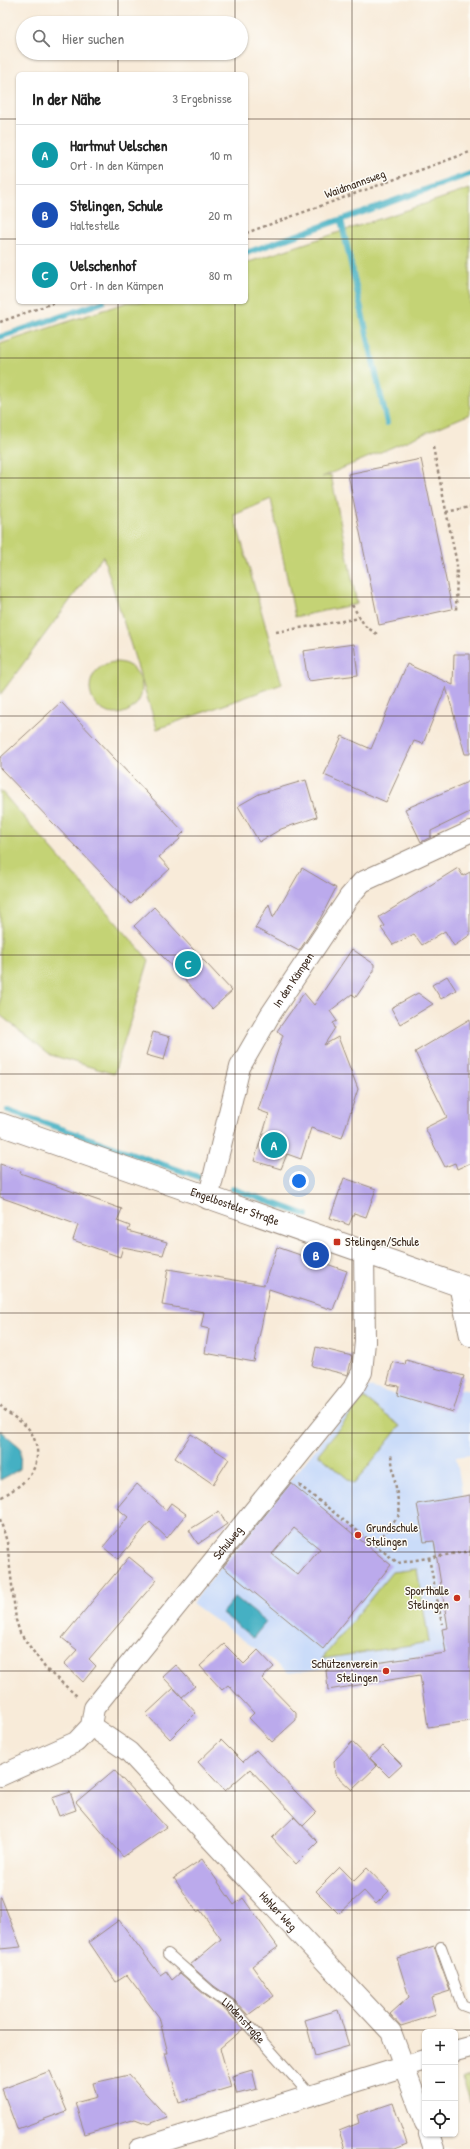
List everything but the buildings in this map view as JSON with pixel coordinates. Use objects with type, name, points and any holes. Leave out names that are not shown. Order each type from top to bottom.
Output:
[{"type":"street","name":"In den Kämpen","points":[[208,1199],[240,1068],[270,1015],[349,897],[362,882],[470,832]]},
{"type":"street","name":"Engelbosteler Straße","points":[[0,1124],[208,1199],[465,1287]]},
{"type":"street","name":"Schulweg","points":[[0,1776],[76,1742],[93,1717],[354,1387],[362,1372],[365,1342],[364,1253]]},
{"type":"street","points":[[465,1287],[470,1336]]},
{"type":"street","name":"Hohler Weg","points":[[93,1717],[129,1752],[391,2032],[422,2115]]},
{"type":"street","points":[[458,2050],[470,2047]]},
{"type":"street","points":[[139,2149],[422,2061]]},
{"type":"street","points":[[430,2137],[434,2149]]},
{"type":"lane","points":[[441,1947],[462,2005],[470,2008]]},
{"type":"lane","name":"Lindenstraße","points":[[168,1954],[210,1991],[230,2005],[311,2096]]},
{"type":"path","name":"Waidmannsweg","points":[[248,232],[470,152]]},
{"type":"path","points":[[0,322],[50,304]]},
{"type":"path","points":[[433,446],[457,564],[456,612]]},
{"type":"path","points":[[446,512],[470,508]]},
{"type":"path","points":[[352,605],[365,626],[377,634]]},
{"type":"path","points":[[276,632],[360,618]]},
{"type":"path","points":[[0,1406],[28,1428],[36,1443],[38,1459],[32,1474],[21,1486],[0,1498]]},
{"type":"path","points":[[375,1545],[400,1514],[391,1455]]},
{"type":"path","points":[[285,1474],[398,1563],[470,1551]]},
{"type":"path","points":[[0,1519],[7,1542],[16,1620],[20,1633],[46,1669],[93,1717]]},
{"type":"path","points":[[429,1558],[442,1624]]},
{"type":"shaded area","name":"Grundschule Stelingen","points":[[366,1386],[453,1412],[460,1389],[470,1391],[470,1455],[456,1457],[464,1503],[446,1653],[289,1673],[192,1603]]},
{"type":"green space","points":[[470,189],[470,414],[322,477],[331,475],[357,604],[295,617],[271,499],[234,515],[282,684],[157,729],[103,556],[0,695],[0,344],[122,304],[248,304],[248,262]]},
{"type":"green space","points":[[116,662],[126,664],[134,670],[140,678],[142,688],[140,698],[134,706],[126,712],[116,714],[106,712],[98,706],[92,698],[90,688],[92,678],[98,670],[106,664]]},
{"type":"green space","points":[[0,790],[149,960],[114,1074],[51,1055],[0,1015]]},
{"type":"green space","points":[[364,1398],[400,1426],[354,1484],[318,1454]]},
{"type":"green space","points":[[417,1569],[429,1642],[322,1659],[392,1572]]},
{"type":"green space","points":[[470,2075],[470,2102],[463,2078]]},
{"type":"water","points":[[0,1430],[21,1448],[20,1469],[0,1480]]},
{"type":"water","points":[[235,1597],[266,1622],[253,1638],[222,1613]]},
{"type":"waterway","points":[[248,252],[470,174]]},
{"type":"waterway","points":[[341,220],[387,423]]},
{"type":"waterway","points":[[0,337],[97,304]]},
{"type":"waterway","points":[[8,1110],[199,1177]]},
{"type":"waterway","points":[[233,1189],[307,1215]]},
{"type":"place","name":"Uelschenhof","points":[[188,964]]},
{"type":"place","name":"Hartmut Uelschen","points":[[274,1145]]},
{"type":"place","name":"Stelingen/Schule","points":[[337,1242]]},
{"type":"place","name":"Stelingen, Schule","points":[[316,1255]]},
{"type":"place","name":"Grundschule Stelingen","points":[[358,1535]]},
{"type":"place","name":"Sporthalle Stelingen","points":[[457,1598]]},
{"type":"place","name":"Schützenverein Stelingen","points":[[386,1671]]}]
